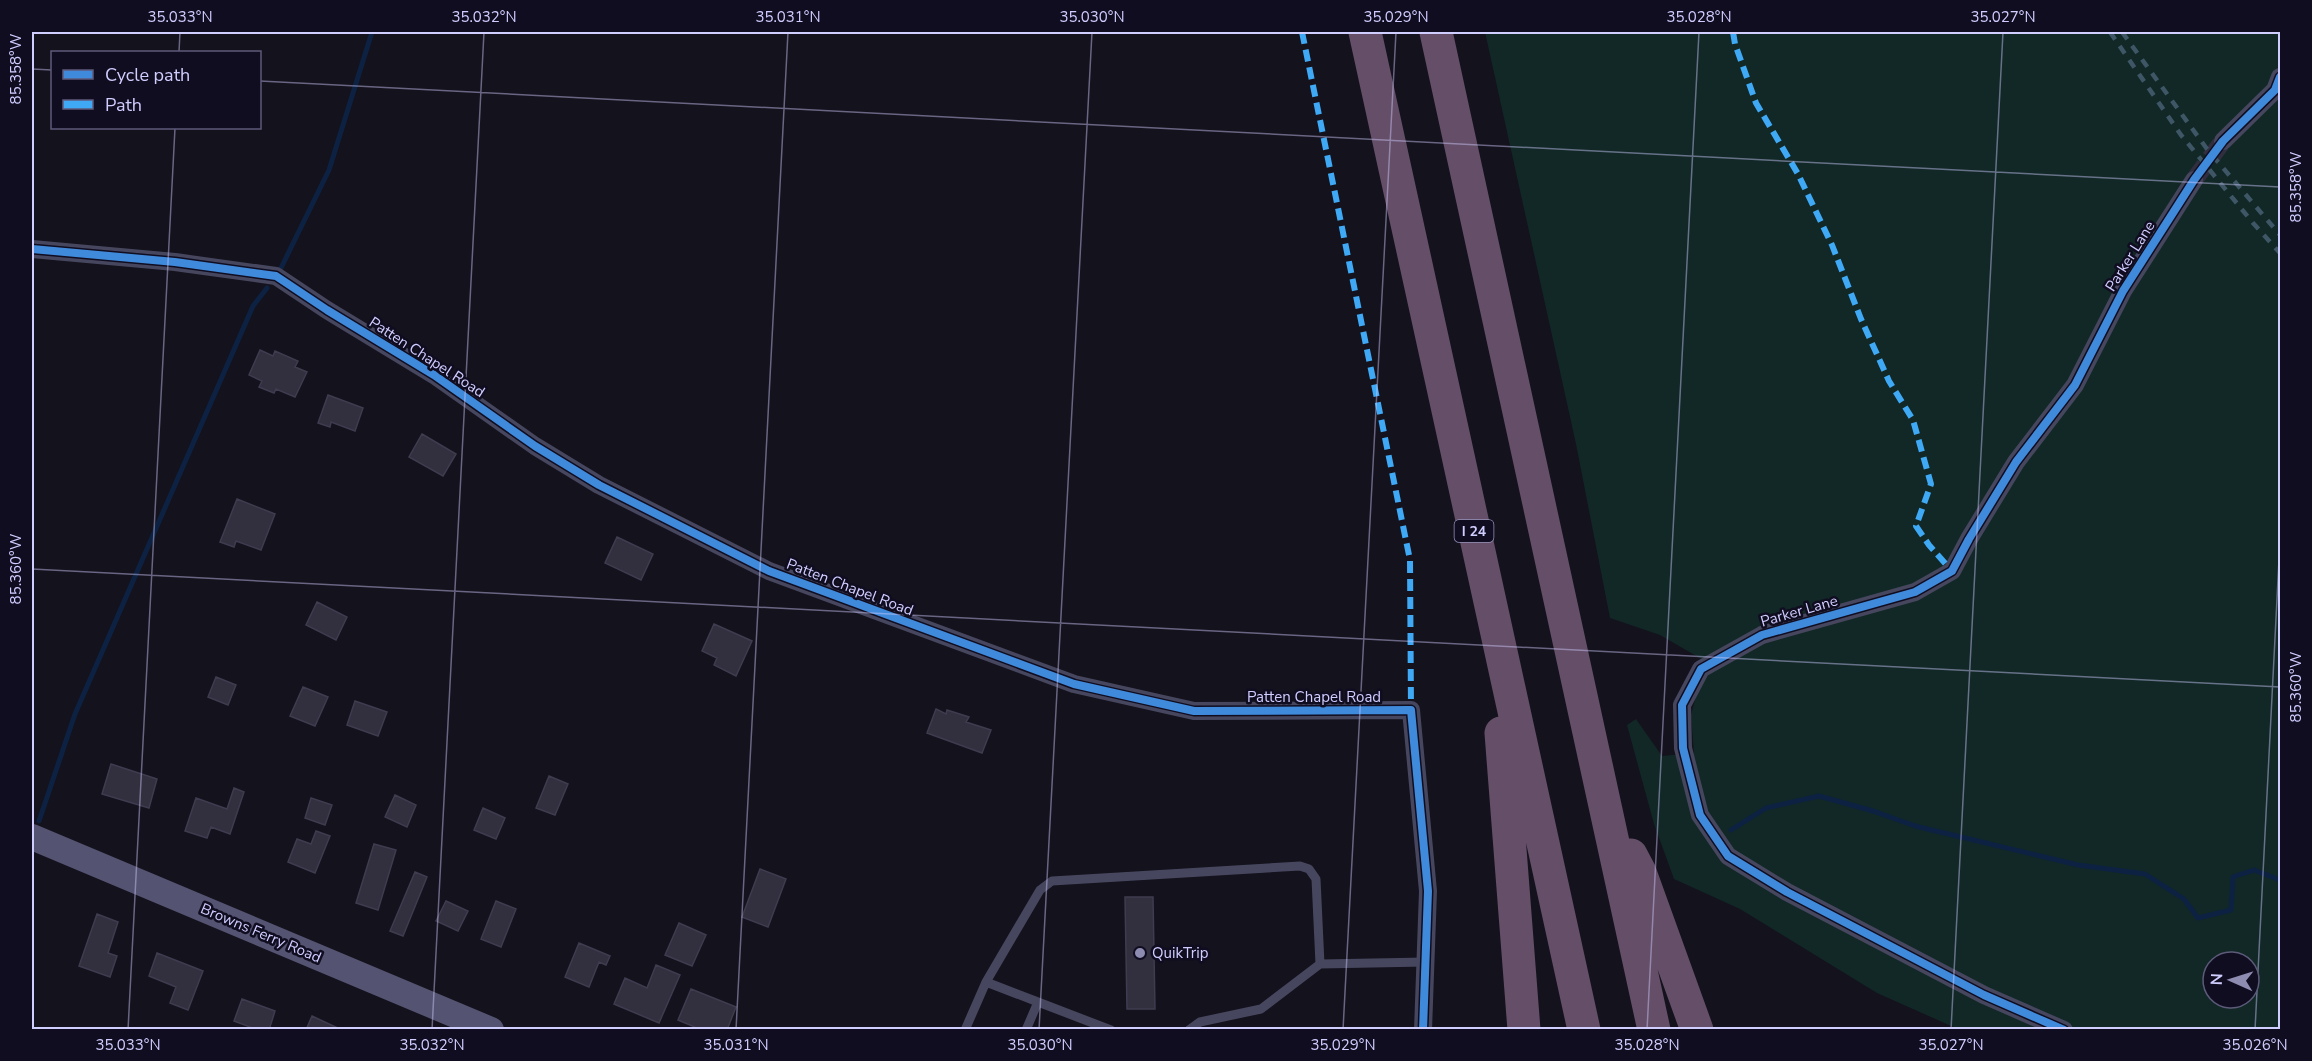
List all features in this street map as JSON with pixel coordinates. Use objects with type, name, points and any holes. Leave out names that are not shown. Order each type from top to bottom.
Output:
[{"type":"highway","name":"I 24","points":[[1365,32],[1584,1029]]},
{"type":"highway","points":[[1436,32],[1654,1029]]},
{"type":"highway","points":[[1491,608],[1524,1029]]},
{"type":"highway","points":[[1604,802],[1640,872],[1697,1029]]},
{"type":"street","points":[[2223,141],[2275,90],[2280,77]]},
{"type":"street","name":"Parker Lane","points":[[2064,1029],[1984,995],[1787,892],[1728,856],[1700,815],[1683,748],[1682,705],[1701,669],[1762,635],[1915,592],[1952,571],[1968,539],[2016,462],[2075,385],[2122,291],[2194,180]]},
{"type":"street","name":"Patten Chapel Road","points":[[32,249],[175,262],[276,276],[434,375],[535,446],[599,485],[769,571],[1074,684],[1194,711],[1411,710],[1428,891],[1423,1029]]},
{"type":"street","name":"Browns Ferry Road","points":[[32,837],[491,1029]]},
{"type":"lane","points":[[965,1029],[986,982],[1040,890],[1052,881],[1300,866],[1310,869],[1316,879],[1320,964]]},
{"type":"lane","points":[[1189,1029],[1200,1023],[1261,1009],[1320,964],[1426,962]]},
{"type":"lane","points":[[986,982],[1111,1029]]},
{"type":"lane","points":[[1026,1029],[1038,1002]]},
{"type":"green space","points":[[1485,32],[2280,32],[2280,1029],[1958,1029],[1877,993],[1740,909],[1674,879],[1654,824],[1627,725],[1636,719],[1662,756],[1694,753],[1691,715],[1705,661],[1660,635],[1610,618],[1576,444]]},
{"type":"building","points":[[260,350],[273,356],[275,351],[298,361],[295,367],[307,372],[295,397],[276,389],[274,393],[259,387],[262,381],[249,375]]},
{"type":"building","points":[[328,395],[363,408],[355,431],[331,422],[330,427],[318,423]]},
{"type":"building","points":[[422,434],[456,454],[443,476],[409,457]]},
{"type":"building","points":[[237,499],[275,514],[261,550],[236,541],[234,547],[220,542]]},
{"type":"building","points":[[617,537],[653,554],[641,580],[605,563]]},
{"type":"building","points":[[317,602],[347,617],[336,640],[306,625]]},
{"type":"building","points":[[714,624],[752,641],[736,676],[714,665],[717,658],[702,651]]},
{"type":"building","points":[[216,677],[236,685],[228,705],[208,697]]},
{"type":"building","points":[[303,687],[328,697],[315,726],[290,716]]},
{"type":"building","points":[[355,701],[387,712],[378,736],[347,725]]},
{"type":"building","points":[[936,709],[946,714],[947,710],[969,717],[966,722],[991,730],[982,753],[927,733]]},
{"type":"building","points":[[111,764],[157,779],[149,808],[102,794]]},
{"type":"building","points":[[549,776],[568,784],[555,815],[536,808]]},
{"type":"building","points":[[234,788],[244,792],[230,834],[211,827],[207,838],[185,831],[196,798],[227,809]]},
{"type":"building","points":[[395,795],[416,805],[407,827],[385,817]]},
{"type":"building","points":[[311,798],[332,805],[325,825],[305,818]]},
{"type":"building","points":[[483,808],[505,818],[496,839],[474,830]]},
{"type":"building","points":[[316,831],[330,836],[315,873],[288,862],[297,839],[311,844]]},
{"type":"building","points":[[374,844],[396,850],[378,910],[356,903]]},
{"type":"building","points":[[760,869],[786,879],[768,927],[742,917]]},
{"type":"building","points":[[415,872],[427,877],[403,936],[390,931]]},
{"type":"building","name":"QuikTrip","points":[[1125,897],[1153,897],[1155,1009],[1127,1009]]},
{"type":"building","points":[[446,901],[468,911],[458,931],[436,921]]},
{"type":"building","points":[[496,901],[516,909],[501,947],[481,939]]},
{"type":"building","points":[[97,914],[118,922],[108,953],[117,956],[110,977],[79,966]]},
{"type":"building","points":[[679,923],[706,935],[692,966],[665,955]]},
{"type":"building","points":[[579,943],[610,956],[606,965],[599,962],[589,987],[565,977]]},
{"type":"building","points":[[157,953],[203,971],[188,1010],[170,1003],[176,987],[149,976]]},
{"type":"building","points":[[656,965],[680,975],[659,1023],[614,1004],[625,978],[647,988]]},
{"type":"building","points":[[691,989],[736,1007],[727,1030],[702,1030],[678,1020]]},
{"type":"building","points":[[242,999],[275,1011],[269,1030],[258,1030],[234,1021]]},
{"type":"building","points":[[312,1016],[342,1030],[306,1030]]},
{"type":"waterway","points":[[280,270],[329,170],[372,32]]},
{"type":"waterway","points":[[39,821],[75,714],[253,306],[267,288]]},
{"type":"waterway","points":[[1731,830],[1766,808],[1819,796],[1915,826],[2078,865],[2145,874],[2184,899],[2198,918],[2231,910],[2233,877],[2254,870],[2280,880]]},
{"type":"tunnel","points":[[2194,180],[2223,141]]},
{"type":"railway","points":[[2110,32],[2181,135],[2280,253]]},
{"type":"railway","points":[[2122,32],[2207,149],[2280,235]]},
{"type":"marked path","points":[[1302,32],[1410,560],[1411,710]]},
{"type":"marked path","points":[[1733,32],[1756,103],[1798,174],[1832,245],[1861,319],[1889,381],[1913,420],[1931,484],[1916,526],[1952,571]]},
{"type":"cycle path","points":[[2064,1030],[1984,995],[1787,892],[1728,856],[1700,815],[1683,748],[1682,705],[1701,669],[1762,635],[1915,592],[1952,571],[2016,462],[2075,385],[2123,291],[2194,180],[2223,141],[2275,90],[2280,77]]},
{"type":"cycle path","points":[[32,249],[175,262],[276,276],[434,375],[535,446],[599,485],[769,571],[1074,684],[1194,711],[1411,710],[1428,891],[1423,1030]]},
{"type":"place","name":"QuikTrip","points":[[1140,953]]}]
